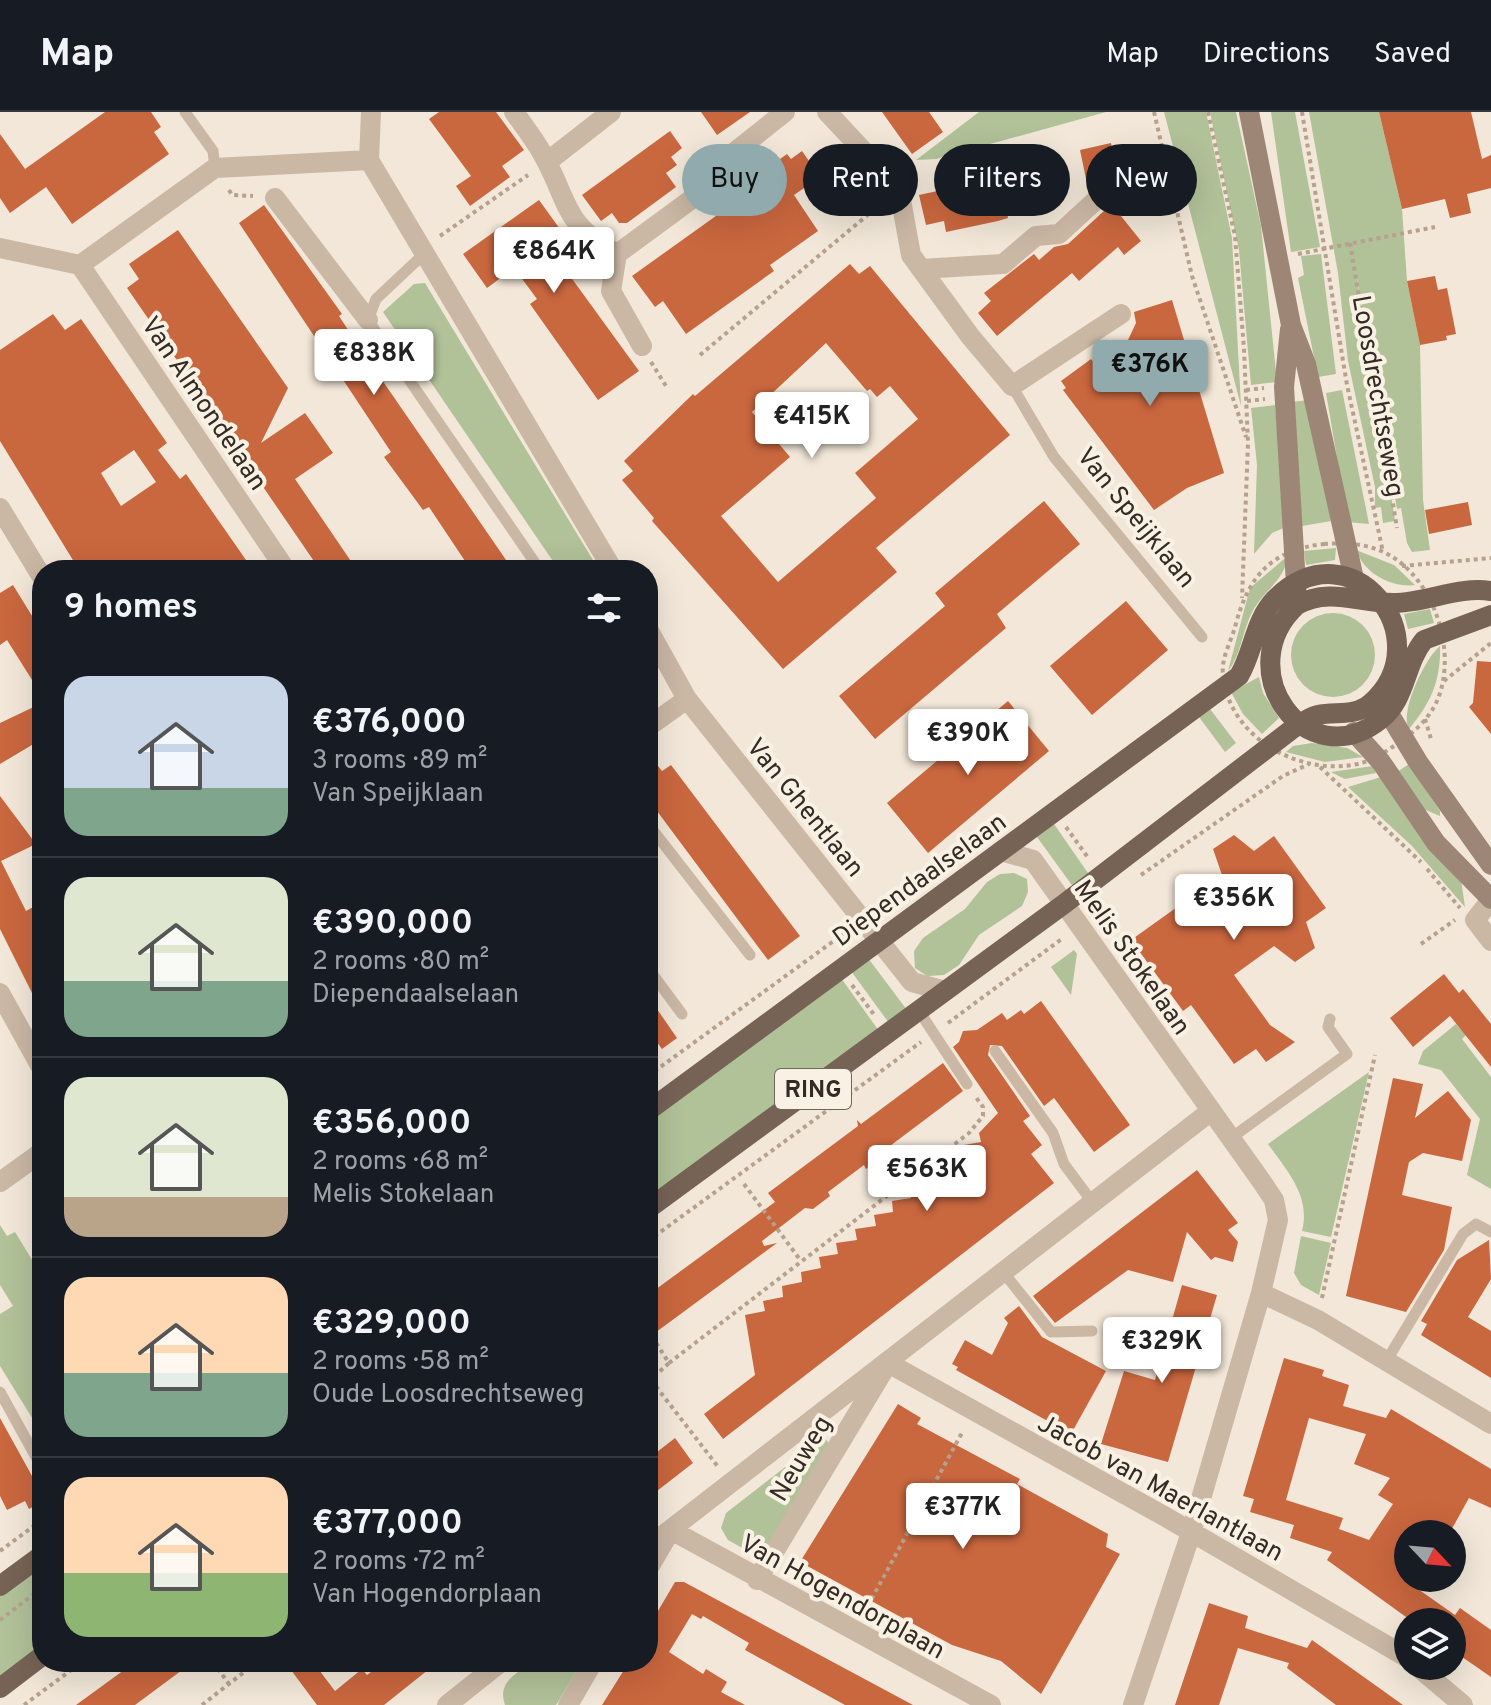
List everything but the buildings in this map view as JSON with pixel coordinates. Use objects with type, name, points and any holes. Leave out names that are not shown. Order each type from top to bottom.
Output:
[{"type":"main road","points":[[1249,112],[1291,325],[1306,364],[1354,579]]},
{"type":"main road","points":[[1291,325],[1284,377],[1297,605]]},
{"type":"main road","points":[[1296,584],[1329,575],[1354,579],[1369,586],[1383,602],[1395,635],[1394,661],[1378,722],[1354,732],[1330,735],[1299,724],[1275,694],[1270,669],[1276,631],[1297,605],[1330,594],[1383,602],[1404,602],[1473,588],[1491,591]]},
{"type":"main road","name":"Diependaalselaan","points":[[658,1104],[1239,676],[1251,655],[1261,618],[1273,601],[1296,584]]},
{"type":"main road","points":[[1383,703],[1406,683],[1417,649],[1433,634],[1491,615]]},
{"type":"main road","points":[[1383,703],[1418,762],[1491,865]]},
{"type":"main road","name":"RING","points":[[658,1202],[1064,904],[1299,724],[1314,716],[1383,703]]},
{"type":"main road","points":[[1354,732],[1381,762],[1436,843],[1491,900]]},
{"type":"main road","points":[[0,1586],[32,1562]]},
{"type":"main road","points":[[0,1688],[32,1664]]},
{"type":"street","points":[[371,112],[369,160],[607,560]]},
{"type":"street","points":[[514,112],[547,162],[565,207],[590,239],[617,254]]},
{"type":"street","points":[[547,162],[611,112]]},
{"type":"street","points":[[642,346],[611,291],[617,254],[700,193],[727,158],[785,112]]},
{"type":"street","points":[[827,112],[857,144]]},
{"type":"street","points":[[0,248],[80,265],[215,168],[369,160]]},
{"type":"street","points":[[275,198],[368,320]]},
{"type":"street","points":[[921,269],[1003,264],[1036,236],[1059,234],[1086,209]]},
{"type":"street","name":"Van Speijklaan","points":[[904,216],[911,255],[1012,386]]},
{"type":"street","name":"Van Almondelaan","points":[[80,265],[279,560]]},
{"type":"street","points":[[1012,386],[1121,314]]},
{"type":"street","points":[[0,508],[32,561]]},
{"type":"street","name":"Van Ghentlaan","points":[[658,647],[687,699],[912,982],[945,991]]},
{"type":"street","points":[[658,720],[687,699]]},
{"type":"street","name":"Melis Stokelaan","points":[[1001,851],[1033,860],[1274,1200],[1278,1220],[1261,1293],[1191,1533],[1133,1705]]},
{"type":"street","points":[[1491,900],[1475,920],[1491,941]]},
{"type":"street","points":[[0,993],[32,1051]]},
{"type":"street","name":"Neuweg","points":[[658,1540],[1211,1111]]},
{"type":"street","points":[[0,1182],[32,1159]]},
{"type":"street","points":[[1261,1293],[1318,1320],[1491,1424]]},
{"type":"street","name":"Neuweg","points":[[757,1580],[888,1363]]},
{"type":"street","name":"Jacob van Maerlantlaan","points":[[888,1363],[1394,1650]]},
{"type":"street","name":"Neuweg","points":[[658,1552],[671,1530]]},
{"type":"street","name":"Van Hogendorplaan","points":[[671,1530],[757,1580],[991,1705]]},
{"type":"street","points":[[452,1704],[489,1672]]},
{"type":"street","points":[[568,1705],[587,1672]]},
{"type":"street","points":[[1434,1680],[1463,1705]]},
{"type":"lane","points":[[185,112],[213,151],[215,168]]},
{"type":"lane","points":[[423,251],[376,299],[368,320],[533,560]]},
{"type":"lane","name":"Van Speijklaan","points":[[1012,386],[1054,457],[1202,637]]},
{"type":"lane","points":[[658,837],[750,955]]},
{"type":"lane","points":[[658,982],[682,1014]]},
{"type":"lane","points":[[919,1011],[967,1084]]},
{"type":"lane","points":[[1231,1138],[1347,1054],[1328,1027],[1330,1019]]},
{"type":"lane","points":[[995,1051],[1053,1133],[1064,1164],[1093,1203]]},
{"type":"lane","points":[[1387,1360],[1463,1234],[1476,1224],[1491,1232]]},
{"type":"lane","points":[[1004,1273],[1051,1332],[1092,1331]]},
{"type":"lane","points":[[0,1392],[32,1450]]},
{"type":"path","points":[[1154,112],[1192,276],[1248,443]]},
{"type":"path","points":[[1208,112],[1235,236],[1246,390],[1248,443],[1242,597],[1258,575],[1284,553]]},
{"type":"path","name":"Loosdrechtseweg","points":[[1302,112],[1327,248],[1347,385],[1383,552]]},
{"type":"path","points":[[423,251],[547,162]]},
{"type":"path","points":[[700,355],[867,216]]},
{"type":"path","points":[[1300,265],[1298,254],[1435,227]]},
{"type":"path","name":"Loosdrechtseweg","points":[[1350,243],[1397,528]]},
{"type":"path","points":[[1301,548],[1335,544]]},
{"type":"path","points":[[1352,545],[1383,552],[1402,566],[1424,591]]},
{"type":"path","points":[[1402,566],[1491,558]]},
{"type":"path","points":[[1409,736],[1425,719],[1442,683],[1443,642]]},
{"type":"path","points":[[1442,683],[1491,643]]},
{"type":"path","points":[[1228,693],[1242,721],[1262,742]]},
{"type":"path","points":[[1425,719],[1429,724]]},
{"type":"path","points":[[1277,752],[1318,766],[1366,762]]},
{"type":"path","points":[[1140,876],[1283,776],[1309,764]]},
{"type":"path","points":[[1318,766],[1400,842],[1475,920]]},
{"type":"path","points":[[1061,820],[1097,870]]},
{"type":"path","points":[[658,1234],[1078,927]]},
{"type":"path","name":"Diependaalselaan","points":[[844,975],[876,1018]]},
{"type":"path","points":[[1318,1320],[1375,1055]]},
{"type":"path","points":[[658,1373],[979,1122],[983,1107],[967,1084]]},
{"type":"path","points":[[744,1184],[801,1261]]},
{"type":"path","points":[[658,1346],[669,1363]]},
{"type":"path","name":"Neuweg","points":[[658,1391],[730,1483]]},
{"type":"path","points":[[854,1632],[973,1412]]},
{"type":"path","points":[[0,1551],[32,1527]]},
{"type":"path","points":[[0,1620],[32,1596]]},
{"type":"path","points":[[24,1705],[69,1672]]},
{"type":"path","points":[[220,1672],[229,1684]]},
{"type":"path","points":[[202,1705],[244,1672]]},
{"type":"green space","points":[[979,112],[1106,112],[990,144],[937,144]]},
{"type":"green space","points":[[1164,112],[1206,112],[1232,238],[1241,406],[1191,216],[1197,216],[1197,144],[1172,144]]},
{"type":"green space","points":[[1210,112],[1236,112],[1261,226],[1277,382],[1251,385],[1239,250]]},
{"type":"green space","points":[[1271,112],[1295,112],[1320,247],[1291,252]]},
{"type":"green space","points":[[1309,112],[1379,112],[1402,209],[1407,281],[1420,345],[1423,500],[1430,550],[1412,552],[1407,543],[1401,508],[1397,509],[1355,265],[1395,521],[1383,523],[1381,507],[1375,508],[1375,487],[1348,361],[1338,273]]},
{"type":"green space","points":[[934,146],[934,159],[918,158]]},
{"type":"green space","points":[[1321,254],[1336,374],[1318,377],[1298,278],[1304,275],[1301,256]]},
{"type":"green space","points":[[425,283],[593,560],[552,560],[383,312],[414,284]]},
{"type":"green space","points":[[1342,390],[1369,524],[1348,522],[1326,393]]},
{"type":"green space","points":[[1309,400],[1331,521],[1302,526],[1291,402]]},
{"type":"green space","points":[[1275,405],[1286,527],[1272,533],[1254,554],[1257,465],[1251,408]]},
{"type":"green space","points":[[1336,548],[1335,560],[1306,565],[1304,551]]},
{"type":"green space","points":[[1356,550],[1394,565],[1415,585],[1397,584],[1380,577],[1365,566]]},
{"type":"green space","points":[[1284,559],[1287,561],[1281,575],[1251,615],[1237,656],[1228,671],[1250,588]]},
{"type":"green space","points":[[1430,609],[1434,623],[1408,629],[1404,614]]},
{"type":"green space","points":[[1333,613],[1349,616],[1363,625],[1372,639],[1375,655],[1372,671],[1363,685],[1349,694],[1333,697],[1317,694],[1303,685],[1294,671],[1291,655],[1294,639],[1303,625],[1317,616]]},
{"type":"green space","points":[[1440,646],[1439,670],[1433,690],[1409,729],[1410,699],[1427,662]]},
{"type":"green space","points":[[1259,677],[1263,693],[1279,718],[1262,734],[1243,714],[1231,692]]},
{"type":"green space","points":[[1210,709],[1236,743],[1225,752],[1199,717]]},
{"type":"green space","points":[[1312,743],[1347,748],[1363,757],[1325,762],[1286,752],[1293,746]]},
{"type":"green space","points":[[1409,764],[1440,811],[1440,816],[1421,808],[1397,772]]},
{"type":"green space","points":[[1373,766],[1376,773],[1345,779],[1331,772]]},
{"type":"green space","points":[[1381,777],[1430,849],[1461,879],[1465,907],[1412,846],[1348,787]]},
{"type":"green space","points":[[1054,824],[1090,876],[1074,888],[1037,837]]},
{"type":"green space","points":[[1014,873],[1027,879],[1028,892],[1022,906],[979,935],[959,965],[944,975],[927,976],[915,968],[914,951],[923,938],[965,909],[987,882],[1000,874]]},
{"type":"green space","points":[[1074,950],[1077,954],[1071,995],[1051,967]]},
{"type":"green space","points":[[868,958],[907,1010],[889,1023],[851,971]]},
{"type":"green space","points":[[841,978],[879,1031],[658,1193],[658,1112]]},
{"type":"green space","points":[[1456,1024],[1466,1035],[1462,1039],[1491,1077],[1491,1189],[1467,1175],[1480,1119],[1441,1070],[1418,1064],[1423,1051]]},
{"type":"green space","points":[[1369,1072],[1331,1237],[1302,1231],[1303,1206],[1296,1184],[1268,1144]]},
{"type":"green space","points":[[0,1225],[7,1236],[15,1232],[32,1260],[32,1418],[0,1366],[0,1314],[13,1306],[0,1285]]},
{"type":"green space","points":[[1301,1236],[1331,1243],[1319,1295],[1301,1285],[1294,1273]]},
{"type":"green space","points":[[824,1437],[830,1445],[760,1558],[728,1540],[721,1528],[726,1513]]},
{"type":"green space","points":[[32,1571],[32,1655],[0,1679],[0,1595]]},
{"type":"green space","points":[[518,1672],[576,1672],[556,1705],[505,1705],[504,1690]]}]
